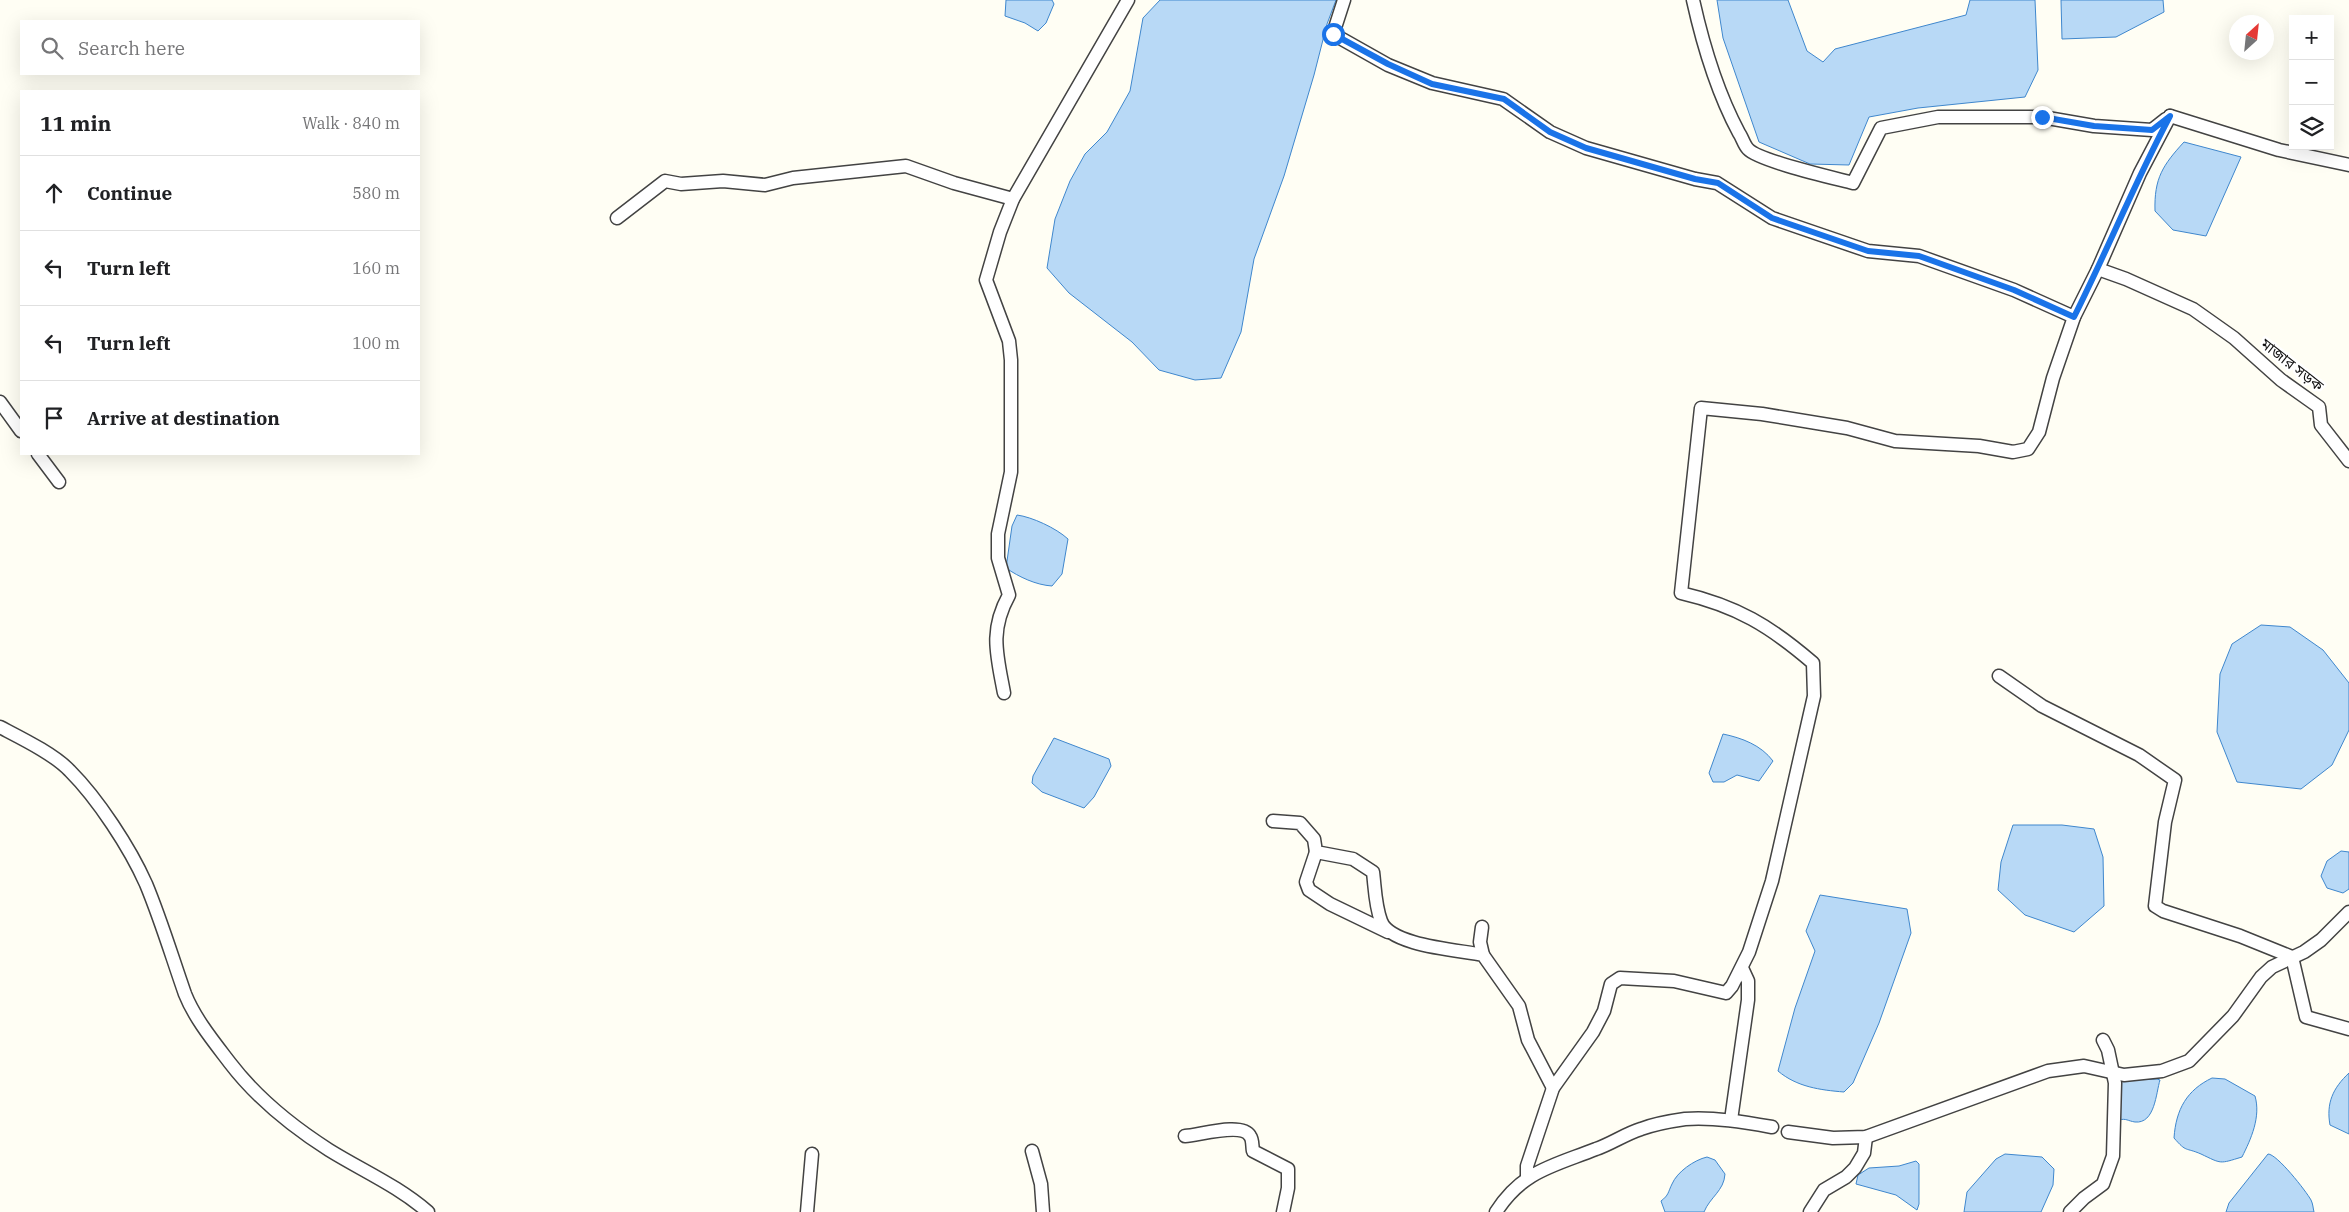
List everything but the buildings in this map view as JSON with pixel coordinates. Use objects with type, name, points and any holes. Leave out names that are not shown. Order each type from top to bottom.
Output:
[{"type":"street","points":[[1004,693],[995,648],[995,632],[1002,608],[1009,595],[998,558],[998,534],[1010,472],[1011,360],[1009,341],[986,280],[1000,232],[1013,199],[1128,0]]},
{"type":"street","points":[[1344,0],[1333,34],[1432,84],[1504,99],[1550,132],[1586,148],[1695,179],[1718,183],[1772,218],[1868,251],[1919,256],[2014,290],[2074,317]]},
{"type":"street","points":[[1693,0],[1700,33],[1718,84],[1733,121],[1749,150],[1778,162],[1853,183],[1881,128],[1903,123],[1938,117],[2042,117],[2094,126],[2152,130],[2170,116]]},
{"type":"street","points":[[2170,116],[2279,150],[2349,166]]},
{"type":"street","points":[[1527,1178],[1527,1166],[1554,1088],[1593,1032],[1604,1011],[1611,984],[1620,978],[1674,982],[1702,986],[1726,993],[1742,968],[1772,881],[1814,696],[1813,663],[1788,641],[1750,616],[1719,602],[1682,593],[1701,408],[1762,414],[1848,428],[1895,440],[1979,446],[2013,452],[2028,449],[2039,432],[2053,378],[2074,317],[2098,269],[2140,172],[2170,116]]},
{"type":"street","points":[[617,218],[665,181],[681,184],[723,181],[746,185],[766,185],[793,178],[906,166],[954,183],[1013,199]]},
{"type":"street","name":"মাজার সড়ক","points":[[2098,269],[2126,279],[2194,309],[2234,338],[2281,380],[2319,407],[2321,424],[2349,461]]},
{"type":"street","points":[[0,402],[20,430]]},
{"type":"street","points":[[39,455],[59,482]]},
{"type":"street","points":[[1999,676],[2042,706],[2139,755],[2174,780],[2165,822],[2155,906],[2163,911],[2240,936],[2292,957]]},
{"type":"street","points":[[0,728],[29,742],[70,770],[104,814],[146,884],[186,995],[203,1027],[254,1091],[289,1121],[329,1150],[408,1195],[428,1212]]},
{"type":"street","points":[[1273,820],[1300,823],[1314,839],[1316,852],[1306,882],[1309,890],[1370,924],[1424,946],[1483,955]]},
{"type":"street","points":[[1316,852],[1353,860],[1373,872],[1375,896],[1381,923],[1395,935]]},
{"type":"street","points":[[1788,1132],[1833,1138],[1866,1137],[2048,1071],[2084,1066],[2124,1075],[2162,1071],[2189,1061],[2234,1016],[2261,977],[2272,967],[2304,952],[2321,940],[2349,912]]},
{"type":"street","points":[[1482,927],[1480,942],[1483,955],[1519,1006],[1528,1040],[1554,1088]]},
{"type":"street","points":[[2292,957],[2306,1017],[2349,1029]]},
{"type":"street","points":[[1731,1120],[1748,1000],[1748,981],[1742,968]]},
{"type":"street","points":[[2070,1212],[2084,1198],[2103,1184],[2113,1156],[2115,1083],[2103,1040]]},
{"type":"street","points":[[1496,1212],[1506,1196],[1527,1178],[1554,1163],[1597,1149],[1641,1128],[1686,1120],[1731,1120],[1772,1127]]},
{"type":"street","points":[[1185,1136],[1237,1128],[1248,1133],[1252,1137],[1253,1151],[1262,1157],[1275,1160],[1288,1168],[1288,1188],[1283,1212]]},
{"type":"street","points":[[1810,1212],[1824,1190],[1846,1177],[1855,1168],[1864,1153],[1866,1137]]},
{"type":"street","points":[[1032,1151],[1041,1184],[1043,1212]]},
{"type":"street","points":[[807,1212],[812,1154]]},
{"type":"water","points":[[1006,0],[1052,0],[1054,4],[1046,23],[1038,31],[1025,23],[1005,16]]},
{"type":"water","points":[[1160,0],[1336,0],[1327,24],[1284,176],[1254,259],[1241,332],[1221,378],[1195,380],[1159,370],[1132,342],[1069,293],[1047,268],[1055,219],[1070,181],[1085,154],[1107,132],[1130,91],[1143,18]]},
{"type":"water","points":[[1717,0],[1788,0],[1807,51],[1823,62],[1835,49],[1966,15],[1970,0],[2035,0],[2038,70],[2025,97],[1918,108],[1869,117],[1849,165],[1810,164],[1759,142],[1723,38]]},
{"type":"water","points":[[2061,0],[2163,0],[2164,12],[2116,37],[2062,39]]},
{"type":"water","points":[[2184,142],[2241,157],[2206,236],[2173,230],[2155,211],[2156,190],[2161,173],[2170,158]]},
{"type":"water","points":[[1017,515],[1044,524],[1068,539],[1062,574],[1052,586],[1028,580],[1006,568],[1012,526]]},
{"type":"water","points":[[2261,625],[2290,627],[2323,650],[2349,683],[2349,730],[2332,765],[2301,789],[2237,782],[2217,732],[2220,674],[2232,644]]},
{"type":"water","points":[[1723,734],[1757,746],[1773,761],[1759,781],[1737,775],[1724,782],[1713,782],[1709,773]]},
{"type":"water","points":[[1054,738],[1109,759],[1111,766],[1094,797],[1084,808],[1042,792],[1032,783],[1033,776]]},
{"type":"water","points":[[2013,825],[2062,825],[2094,829],[2103,857],[2104,906],[2074,932],[2025,915],[1998,890],[2001,862]]},
{"type":"water","points":[[2341,851],[2349,852],[2349,889],[2343,893],[2327,888],[2321,876],[2327,861]]},
{"type":"water","points":[[1820,895],[1907,909],[1911,933],[1879,1023],[1853,1083],[1844,1092],[1818,1089],[1801,1084],[1778,1071],[1795,1008],[1815,951],[1806,931]]},
{"type":"water","points":[[2349,1073],[2349,1134],[2330,1125],[2329,1110],[2335,1090]]},
{"type":"water","points":[[2212,1078],[2225,1079],[2255,1096],[2257,1104],[2254,1128],[2242,1157],[2224,1162],[2186,1149],[2174,1138],[2177,1118],[2184,1102],[2196,1088]]},
{"type":"water","points":[[2160,1080],[2156,1100],[2147,1118],[2135,1122],[2125,1119],[2119,1120],[2119,1082]]},
{"type":"water","points":[[2005,1154],[2042,1157],[2054,1169],[2053,1185],[2041,1212],[1964,1212],[1967,1192],[1996,1159]]},
{"type":"water","points":[[2268,1154],[2278,1160],[2298,1181],[2311,1200],[2314,1212],[2226,1212],[2229,1203]]},
{"type":"water","points":[[1707,1157],[1715,1160],[1725,1174],[1722,1185],[1704,1212],[1665,1212],[1661,1201],[1667,1195],[1674,1180],[1686,1167]]},
{"type":"water","points":[[1916,1161],[1919,1164],[1919,1204],[1917,1210],[1896,1195],[1856,1184],[1858,1175],[1869,1168],[1899,1166]]},
{"type":"route","points":[[1333,34],[1388,64],[1432,84],[1504,99],[1550,132],[1586,148],[1634,160],[1695,179],[1718,183],[1772,218],[1868,251],[1919,256],[2014,290],[2074,317],[2098,269],[2140,172],[2170,116],[2152,130],[2094,126],[2042,117]]}]
